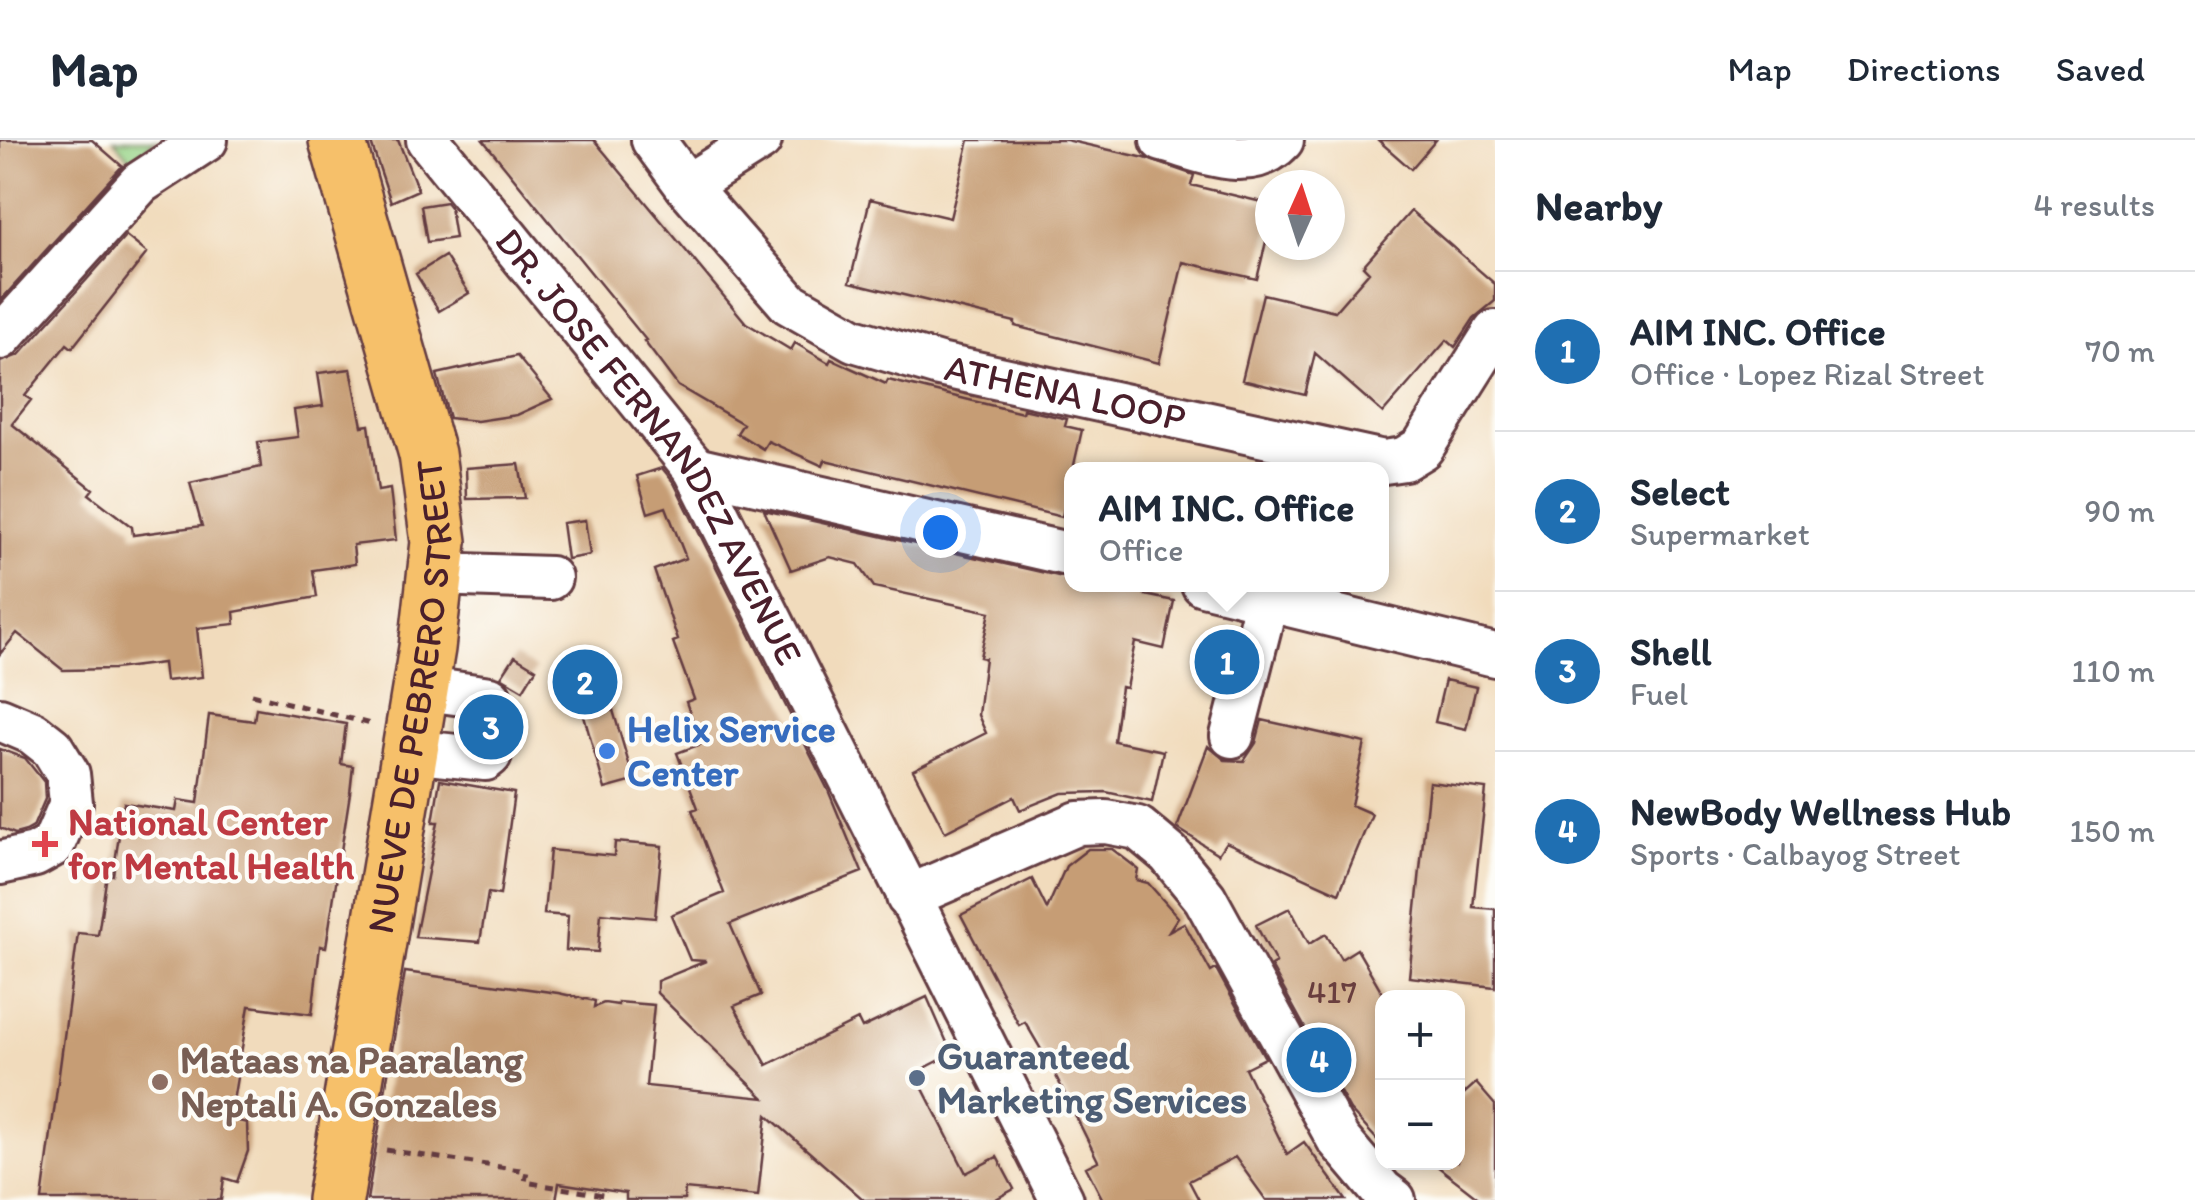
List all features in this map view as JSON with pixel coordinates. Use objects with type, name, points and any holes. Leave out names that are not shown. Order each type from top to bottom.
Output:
[{"type":"main road","name":"NUEVE DE PEBRERO STREET","points":[[335,1200],[414,725],[438,542],[427,454],[337,140]]},
{"type":"street","points":[[0,338],[140,183],[206,140]]},
{"type":"street","name":"DR. JOSE FERNANDEZ AVENUE","points":[[428,140],[695,469],[1062,1200]]},
{"type":"street","name":"ATHENA LOOP","points":[[653,140],[686,186],[789,303],[854,340],[939,365],[1384,462],[1404,459],[1422,448],[1495,332]]},
{"type":"street","points":[[686,186],[760,140]]},
{"type":"street","points":[[1162,140],[1235,159],[1272,152],[1282,140]]},
{"type":"street","points":[[695,469],[1064,553]]},
{"type":"street","points":[[435,574],[550,578]]},
{"type":"street","points":[[1237,592],[1494,653]]},
{"type":"street","points":[[1232,736],[1267,599]]},
{"type":"street","points":[[490,698],[494,700],[490,754],[485,759],[414,725],[490,698]]},
{"type":"street","points":[[0,719],[33,733],[52,748],[68,774],[71,803],[52,845],[35,855],[0,863]]},
{"type":"street","points":[[908,898],[1078,822],[1138,828],[1169,854],[1205,898],[1338,1138],[1394,1200]]},
{"type":"path","points":[[252,694],[414,725]]},
{"type":"path","points":[[344,1144],[527,1171],[525,1182],[609,1196]]},
{"type":"green space","points":[[114,140],[156,140],[131,160]]},
{"type":"building","points":[[0,140],[92,140],[122,166],[0,301]]},
{"type":"building","points":[[370,140],[398,140],[418,190],[391,202]]},
{"type":"building","points":[[483,140],[594,140],[746,323],[791,350],[795,343],[829,363],[831,359],[886,384],[888,380],[1022,413],[1023,409],[1067,419],[1065,426],[1082,430],[1075,462],[1064,462],[1062,517],[825,460],[823,466],[768,441],[763,449],[737,433],[743,424],[678,386],[646,340]]},
{"type":"building","points":[[969,140],[1066,140],[1145,158],[1194,175],[1191,185],[1255,200],[1255,260],[1262,260],[1257,279],[1183,262],[1159,363],[1015,326],[1015,322],[850,282],[870,199],[950,218]]},
{"type":"building","points":[[1378,140],[1436,140],[1411,169]]},
{"type":"building","points":[[446,202],[455,238],[427,242],[421,206]]},
{"type":"building","points":[[1411,211],[1495,284],[1495,301],[1474,318],[1455,347],[1447,340],[1383,413],[1315,353],[1305,395],[1242,380],[1263,294],[1335,311],[1369,272],[1363,266]]},
{"type":"building","points":[[126,236],[147,253],[72,348],[67,344],[25,396],[31,400],[12,424],[93,489],[89,494],[132,527],[133,535],[202,526],[190,483],[261,467],[258,442],[298,437],[294,410],[323,406],[318,373],[351,369],[362,426],[369,425],[378,491],[390,489],[396,540],[353,545],[355,564],[313,570],[317,597],[234,612],[235,624],[197,628],[202,677],[165,681],[163,663],[63,670],[17,633],[0,654],[0,362],[19,355]]},
{"type":"building","points":[[445,256],[469,293],[439,311],[416,274]]},
{"type":"building","points":[[517,356],[552,399],[517,415],[477,421],[449,418],[437,374]]},
{"type":"building","points":[[519,464],[525,498],[467,499],[466,468]]},
{"type":"building","points":[[662,468],[674,483],[828,790],[862,872],[730,924],[761,995],[734,1006],[767,1065],[858,1020],[862,1028],[927,997],[952,1054],[915,1073],[966,1173],[997,1157],[1014,1189],[994,1200],[864,1200],[767,1115],[758,1196],[685,1189],[684,1200],[626,1200],[626,1193],[559,1183],[556,1200],[367,1200],[405,972],[558,993],[595,1001],[594,1007],[618,1002],[654,1005],[646,1086],[764,1098],[657,993],[657,981],[706,961],[690,960],[671,915],[724,893],[692,810],[698,808],[677,753],[701,744],[686,702],[694,699],[673,642],[678,640],[654,570],[686,558],[666,507],[648,513],[637,476]]},
{"type":"building","points":[[764,510],[1064,577],[1064,592],[1146,592],[1145,595],[1174,601],[1164,649],[1135,642],[1126,688],[1121,687],[1114,741],[1163,751],[1152,802],[1106,792],[1062,793],[1020,810],[1014,797],[945,832],[913,770],[986,733],[978,715],[985,658],[980,657],[990,612],[874,587],[858,564],[830,557],[791,570]]},
{"type":"building","points":[[585,520],[590,555],[567,559],[562,523]]},
{"type":"building","points":[[515,656],[536,669],[523,690],[501,677]]},
{"type":"building","points":[[599,663],[634,781],[605,789],[571,671]]},
{"type":"building","points":[[1445,680],[1476,687],[1466,729],[1435,722]]},
{"type":"building","points":[[256,708],[346,724],[341,764],[353,766],[350,793],[326,947],[320,946],[312,1014],[249,1006],[230,1119],[247,1123],[248,1151],[237,1182],[224,1178],[221,1200],[42,1200],[78,933],[98,935],[107,874],[113,875],[124,803],[176,811],[178,800],[198,803],[209,715],[254,721]]},
{"type":"building","points":[[518,712],[523,713],[520,748],[516,748],[509,729]]},
{"type":"building","points":[[1262,720],[1365,743],[1351,805],[1372,814],[1339,893],[1226,842],[1218,854],[1177,828],[1208,746],[1225,760],[1244,761],[1256,743]]},
{"type":"building","points":[[0,749],[25,758],[44,782],[45,799],[33,827],[15,834],[0,828]]},
{"type":"building","points":[[440,780],[514,793],[500,895],[488,893],[480,942],[415,937],[438,822],[433,822]]},
{"type":"building","points":[[1429,782],[1486,789],[1473,907],[1495,909],[1495,987],[1409,977]]},
{"type":"building","points":[[615,842],[662,846],[655,918],[601,913],[598,952],[566,950],[568,916],[544,914],[550,850],[614,856]]},
{"type":"building","points":[[1088,849],[1112,849],[1138,869],[1136,880],[1148,883],[1178,917],[1169,931],[1184,923],[1211,972],[1216,969],[1265,1058],[1245,1068],[1287,1154],[1304,1142],[1346,1200],[1266,1200],[1235,1157],[1189,1181],[1199,1200],[1103,1200],[1086,1167],[1098,1161],[1052,1068],[1025,1022],[1019,1025],[961,915],[1032,879],[1047,909],[1066,866]]},
{"type":"building","points":[[1290,908],[1309,944],[1326,934],[1341,959],[1357,949],[1381,990],[1375,990],[1375,1137],[1350,1110],[1271,966],[1276,963],[1256,925]]},
{"type":"building","points":[[1476,1083],[1495,1105],[1495,1200],[1481,1200],[1442,1170],[1465,1170],[1465,1093]]},
{"type":"place","name":"AIM INC. Office","points":[[1227,662]]},
{"type":"place","name":"Select","points":[[585,682]]},
{"type":"place","name":"Shell","points":[[491,727]]},
{"type":"place","name":"Helix Service Center","points":[[607,751]]},
{"type":"place","name":"National Center for Mental Health","points":[[45,844]]},
{"type":"place","name":"NewBody Wellness Hub","points":[[1319,1060]]},
{"type":"place","name":"Guaranteed Marketing Services","points":[[917,1078]]},
{"type":"place","name":"Mataas na Paaralang Neptali A. Gonzales","points":[[160,1082]]}]
